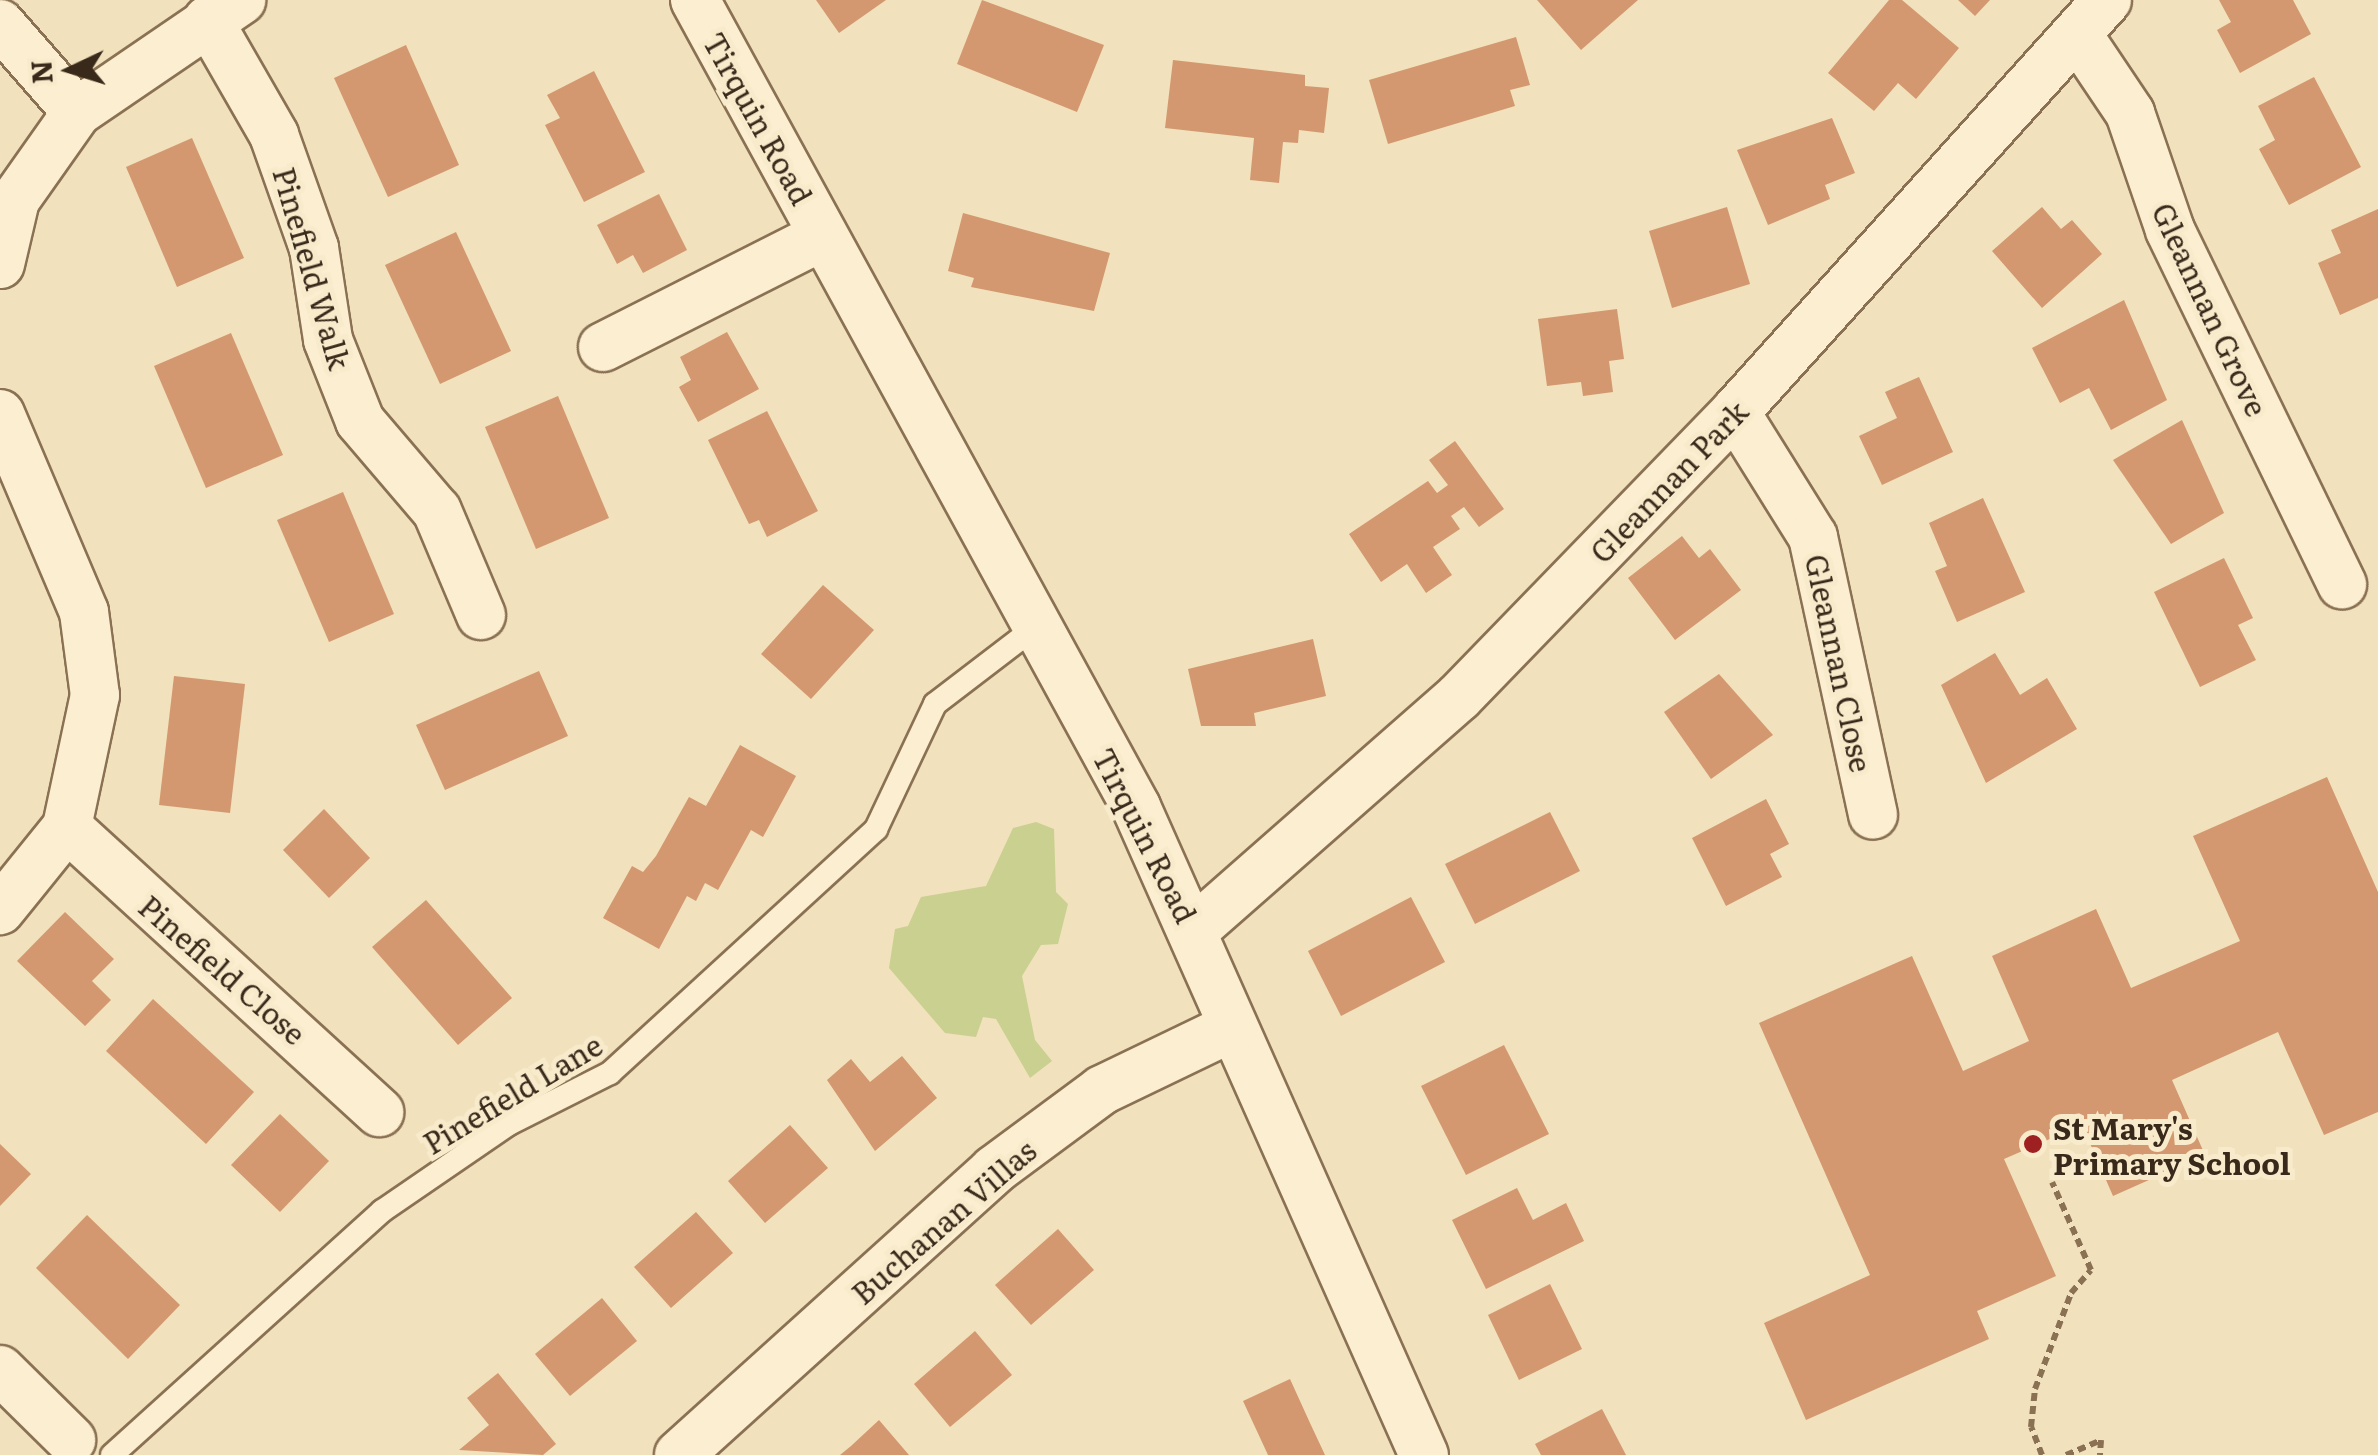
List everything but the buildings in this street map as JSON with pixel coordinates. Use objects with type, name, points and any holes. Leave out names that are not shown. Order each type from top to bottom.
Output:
[{"type":"street","name":"Tirquin Road","points":[[695,0],[1195,929],[1233,1028],[1424,1455]]},
{"type":"street","points":[[0,264],[15,200],[76,112],[225,10]]},
{"type":"street","name":"Pinefield Walk","points":[[225,10],[314,248],[328,340],[360,421],[438,511],[481,615]]},
{"type":"street","name":"Gleannan Park","points":[[1195,929],[1459,697],[1735,412],[2093,18]]},
{"type":"street","name":"Gleannan Grove","points":[[2093,18],[2170,230],[2342,584]]},
{"type":"street","points":[[0,24],[76,112]]},
{"type":"street","name":"Tirquin Road","points":[[603,347],[824,236]]},
{"type":"street","name":"Gleannan Close","points":[[1735,412],[1813,537],[1873,815]]},
{"type":"street","points":[[0,910],[66,827],[95,695],[84,612],[4,435]]},
{"type":"street","name":"Pinefield Close","points":[[66,827],[379,1112]]},
{"type":"street","name":"Buchanan Villas","points":[[680,1455],[994,1170],[1102,1090],[1233,1028]]},
{"type":"street","points":[[0,1370],[92,1448]]},
{"type":"lane","name":"Pinefield Lane","points":[[92,1448],[382,1211],[509,1124],[610,1073],[876,829],[935,704],[1034,628]]},
{"type":"path","points":[[2042,1455],[2030,1427],[2034,1389],[2072,1293],[2091,1270],[2052,1182]]},
{"type":"path","points":[[2066,1455],[2100,1440],[2100,1455]]},
{"type":"green space","points":[[1036,822],[1054,829],[1056,892],[1068,904],[1058,944],[1041,945],[1022,976],[1035,1040],[1052,1061],[1030,1078],[996,1019],[983,1017],[976,1037],[945,1033],[889,968],[895,929],[908,926],[921,897],[986,886],[1013,828]]},
{"type":"place","name":"St Mary's Primary School","points":[[2033,1144]]}]
